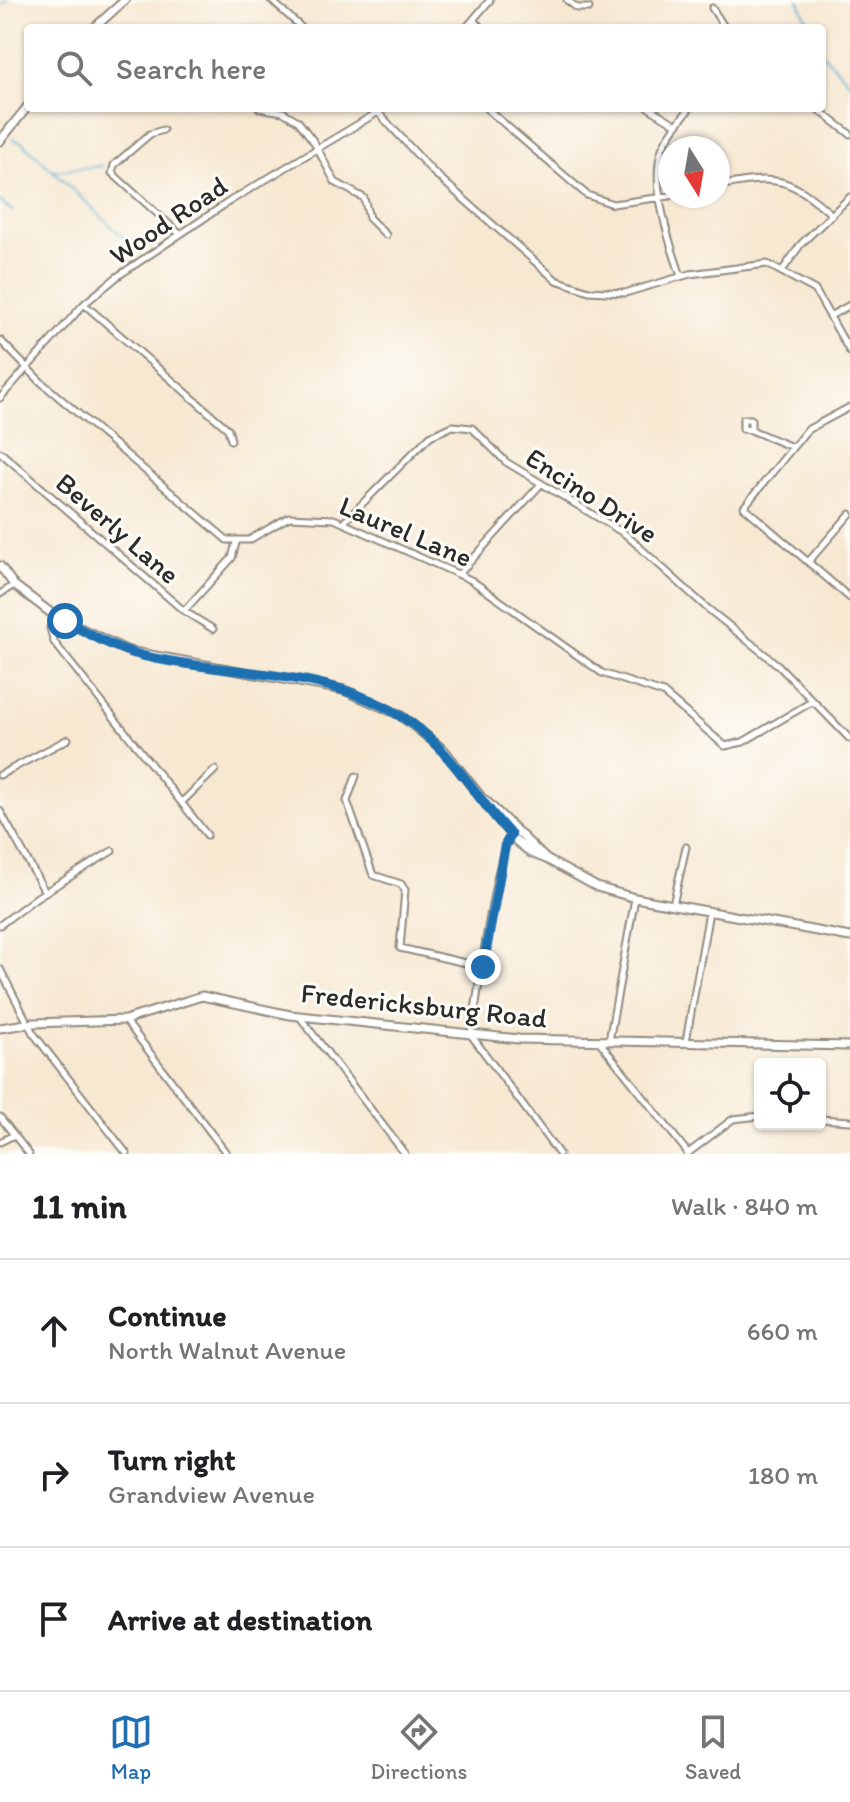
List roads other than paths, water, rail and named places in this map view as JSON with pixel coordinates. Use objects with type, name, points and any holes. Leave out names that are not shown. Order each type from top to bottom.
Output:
[{"type":"main road","points":[[98,24],[125,0]]},
{"type":"main road","points":[[0,141],[24,111]]},
{"type":"main road","points":[[0,566],[14,585],[55,616],[106,642],[143,655],[309,682],[361,696],[422,731],[454,761],[484,799],[546,859]]},
{"type":"main road","points":[[484,799],[491,814],[531,853],[580,880],[635,898],[850,937]]},
{"type":"main road","name":"Fredericksburg Road","points":[[0,1028],[29,1023],[125,1020],[199,996],[299,1016],[471,1035],[850,1046]]},
{"type":"street","points":[[271,0],[298,24]]},
{"type":"street","points":[[470,24],[490,0]]},
{"type":"street","points":[[567,0],[577,8],[589,8]]},
{"type":"street","points":[[712,8],[722,24]]},
{"type":"street","points":[[473,20],[478,24]]},
{"type":"street","points":[[274,112],[290,116],[303,128],[335,182],[364,198],[369,218],[386,235]]},
{"type":"street","name":"Wood Road","points":[[0,398],[84,304],[180,234],[373,112]]},
{"type":"street","points":[[376,112],[433,172],[556,280],[581,290],[618,294],[681,276],[756,263],[782,271],[815,290],[850,352]]},
{"type":"street","points":[[491,112],[587,195],[613,204],[658,198]]},
{"type":"street","points":[[656,112],[677,125]]},
{"type":"street","points":[[671,136],[687,112]]},
{"type":"street","points":[[821,112],[850,134]]},
{"type":"street","points":[[163,130],[150,134],[114,165],[112,173],[180,234]]},
{"type":"street","points":[[730,184],[753,179],[780,179],[800,187],[832,215]]},
{"type":"street","points":[[782,271],[801,244],[850,197]]},
{"type":"street","points":[[663,208],[668,241],[681,276]]},
{"type":"street","points":[[84,304],[228,429],[231,440]]},
{"type":"street","points":[[830,316],[850,305]]},
{"type":"street","points":[[0,340],[26,369],[222,536],[236,543],[232,558],[184,611]]},
{"type":"street","points":[[850,407],[812,426],[744,507],[850,598]]},
{"type":"street","name":"Encino Drive","points":[[343,523],[430,436],[453,426],[478,432],[501,459],[625,534],[707,608],[778,665],[850,739]]},
{"type":"street","points":[[751,430],[792,447]]},
{"type":"street","name":"Beverly Lane","points":[[0,452],[184,611],[213,629]]},
{"type":"street","points":[[459,574],[541,484]]},
{"type":"street","points":[[809,561],[850,514]]},
{"type":"street","name":"Laurel Lane","points":[[236,543],[249,540],[289,517],[321,516],[343,523],[459,574],[511,605],[602,673],[663,693],[721,745],[738,745],[813,701]]},
{"type":"street","points":[[0,594],[14,585]]},
{"type":"street","points":[[55,616],[50,628],[54,642],[207,835]]},
{"type":"street","points":[[844,733],[850,726]]},
{"type":"street","points":[[0,775],[68,739]]},
{"type":"street","points":[[182,802],[215,770]]},
{"type":"street","points":[[356,776],[347,801],[373,875],[401,884],[405,890],[400,948],[483,967]]},
{"type":"street","points":[[0,811],[45,892]]},
{"type":"street","points":[[511,835],[505,845],[471,1035],[559,1154]]},
{"type":"street","points":[[673,905],[686,847]]},
{"type":"street","points":[[0,925],[45,892],[112,851]]},
{"type":"street","points":[[609,1041],[635,898]]},
{"type":"street","points":[[686,1041],[709,912]]},
{"type":"street","points":[[0,969],[29,1023],[127,1154]]},
{"type":"street","points":[[299,1016],[405,1154]]},
{"type":"street","points":[[125,1020],[227,1154]]},
{"type":"street","points":[[598,1041],[687,1154],[733,1119],[754,1117]]},
{"type":"street","points":[[0,1117],[29,1154]]},
{"type":"street","points":[[826,1119],[850,1121]]},
{"type":"street","points":[[0,1142],[14,1135]]},
{"type":"waterway","points":[[0,5],[8,0]]},
{"type":"waterway","points":[[798,0],[809,24]]},
{"type":"waterway","points":[[826,57],[850,83]]},
{"type":"waterway","points":[[12,139],[22,142],[53,171],[102,166]]},
{"type":"waterway","points":[[52,170],[125,239],[152,243]]},
{"type":"waterway","points":[[0,201],[12,211]]}]
